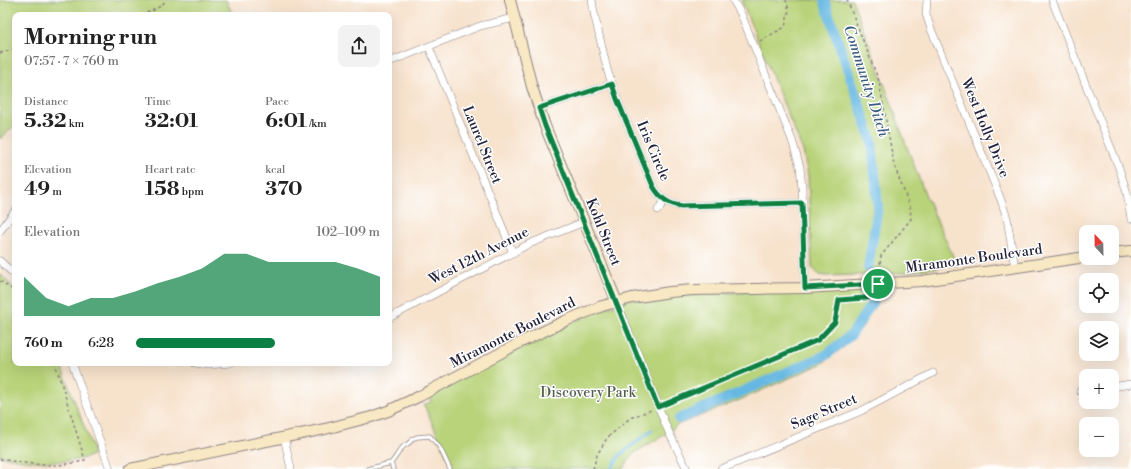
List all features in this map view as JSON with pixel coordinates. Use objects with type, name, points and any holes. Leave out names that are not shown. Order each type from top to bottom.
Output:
[{"type":"street","name":"Kohl Street","points":[[510,0],[532,87],[545,126],[658,407],[687,469]]},
{"type":"street","name":"Iris Circle","points":[[592,0],[594,13],[617,99],[657,193],[665,200],[681,206],[802,203]]},
{"type":"street","points":[[734,0],[792,140],[800,167],[805,288]]},
{"type":"street","name":"West Holly Drive","points":[[927,0],[926,14],[931,29],[1007,218],[1015,268]]},
{"type":"street","points":[[1052,0],[1119,168],[1127,193],[1131,220]]},
{"type":"street","points":[[392,61],[480,26],[514,18]]},
{"type":"street","name":"Laurel Street","points":[[429,47],[512,253]]},
{"type":"street","points":[[539,108],[612,84]]},
{"type":"street","points":[[658,210],[665,200]]},
{"type":"street","points":[[0,231],[12,215]]},
{"type":"street","name":"West 12th Avenue","points":[[392,316],[529,244],[584,222]]},
{"type":"street","points":[[1119,253],[1131,251]]},
{"type":"street","name":"Miramonte Boulevard","points":[[130,469],[354,422],[388,411],[426,393],[545,330],[583,313],[632,298],[670,292],[725,289],[805,288],[922,281],[1079,258]]},
{"type":"street","points":[[0,261],[12,272]]},
{"type":"street","points":[[73,366],[110,469]]},
{"type":"street","name":"Sage Street","points":[[722,469],[853,414],[933,373]]},
{"type":"street","points":[[1119,386],[1131,384]]},
{"type":"street","points":[[284,437],[291,469]]},
{"type":"lane","points":[[367,469],[391,463],[400,453],[402,448],[410,443],[412,439],[430,436],[440,448],[450,469]]},
{"type":"lane","points":[[391,463],[393,469]]},
{"type":"path","points":[[151,12],[166,0]]},
{"type":"path","points":[[753,45],[785,27],[789,10],[786,0]]},
{"type":"path","points":[[593,469],[597,455],[607,438],[630,418],[818,340],[835,322],[839,300],[877,297],[881,256],[911,219],[910,207],[894,165],[879,81],[847,0]]},
{"type":"path","points":[[0,53],[12,50]]},
{"type":"path","points":[[0,281],[12,289]]},
{"type":"path","points":[[0,460],[45,466],[73,465],[85,460],[56,366]]},
{"type":"green space","points":[[0,0],[226,0],[232,12],[12,12],[12,128],[0,139]]},
{"type":"green space","points":[[741,0],[852,0],[925,194],[957,265],[892,274],[825,276],[820,275],[812,268],[808,175],[803,151]]},
{"type":"green space","points":[[0,274],[12,286],[12,366],[61,366],[93,450],[92,455],[68,461],[42,462],[0,456]]},
{"type":"green space","name":"Discovery Park","points":[[878,285],[876,302],[863,326],[844,347],[821,364],[735,402],[677,425],[669,432],[634,453],[623,469],[453,469],[424,405],[432,401],[426,393],[521,342],[632,298]]},
{"type":"waterway","name":"Community Ditch","points":[[824,0],[872,141],[878,207],[868,268]]},
{"type":"waterway","name":"Community Ditch","points":[[679,419],[826,355],[852,334],[873,301]]},
{"type":"waterway","name":"Community Ditch","points":[[611,469],[620,455],[652,430]]},
{"type":"route","points":[[612,84],[653,186],[661,198],[669,203],[681,206],[802,203],[805,288],[878,284],[877,297],[839,300],[835,322],[818,340],[658,407],[539,108],[612,84]]}]
